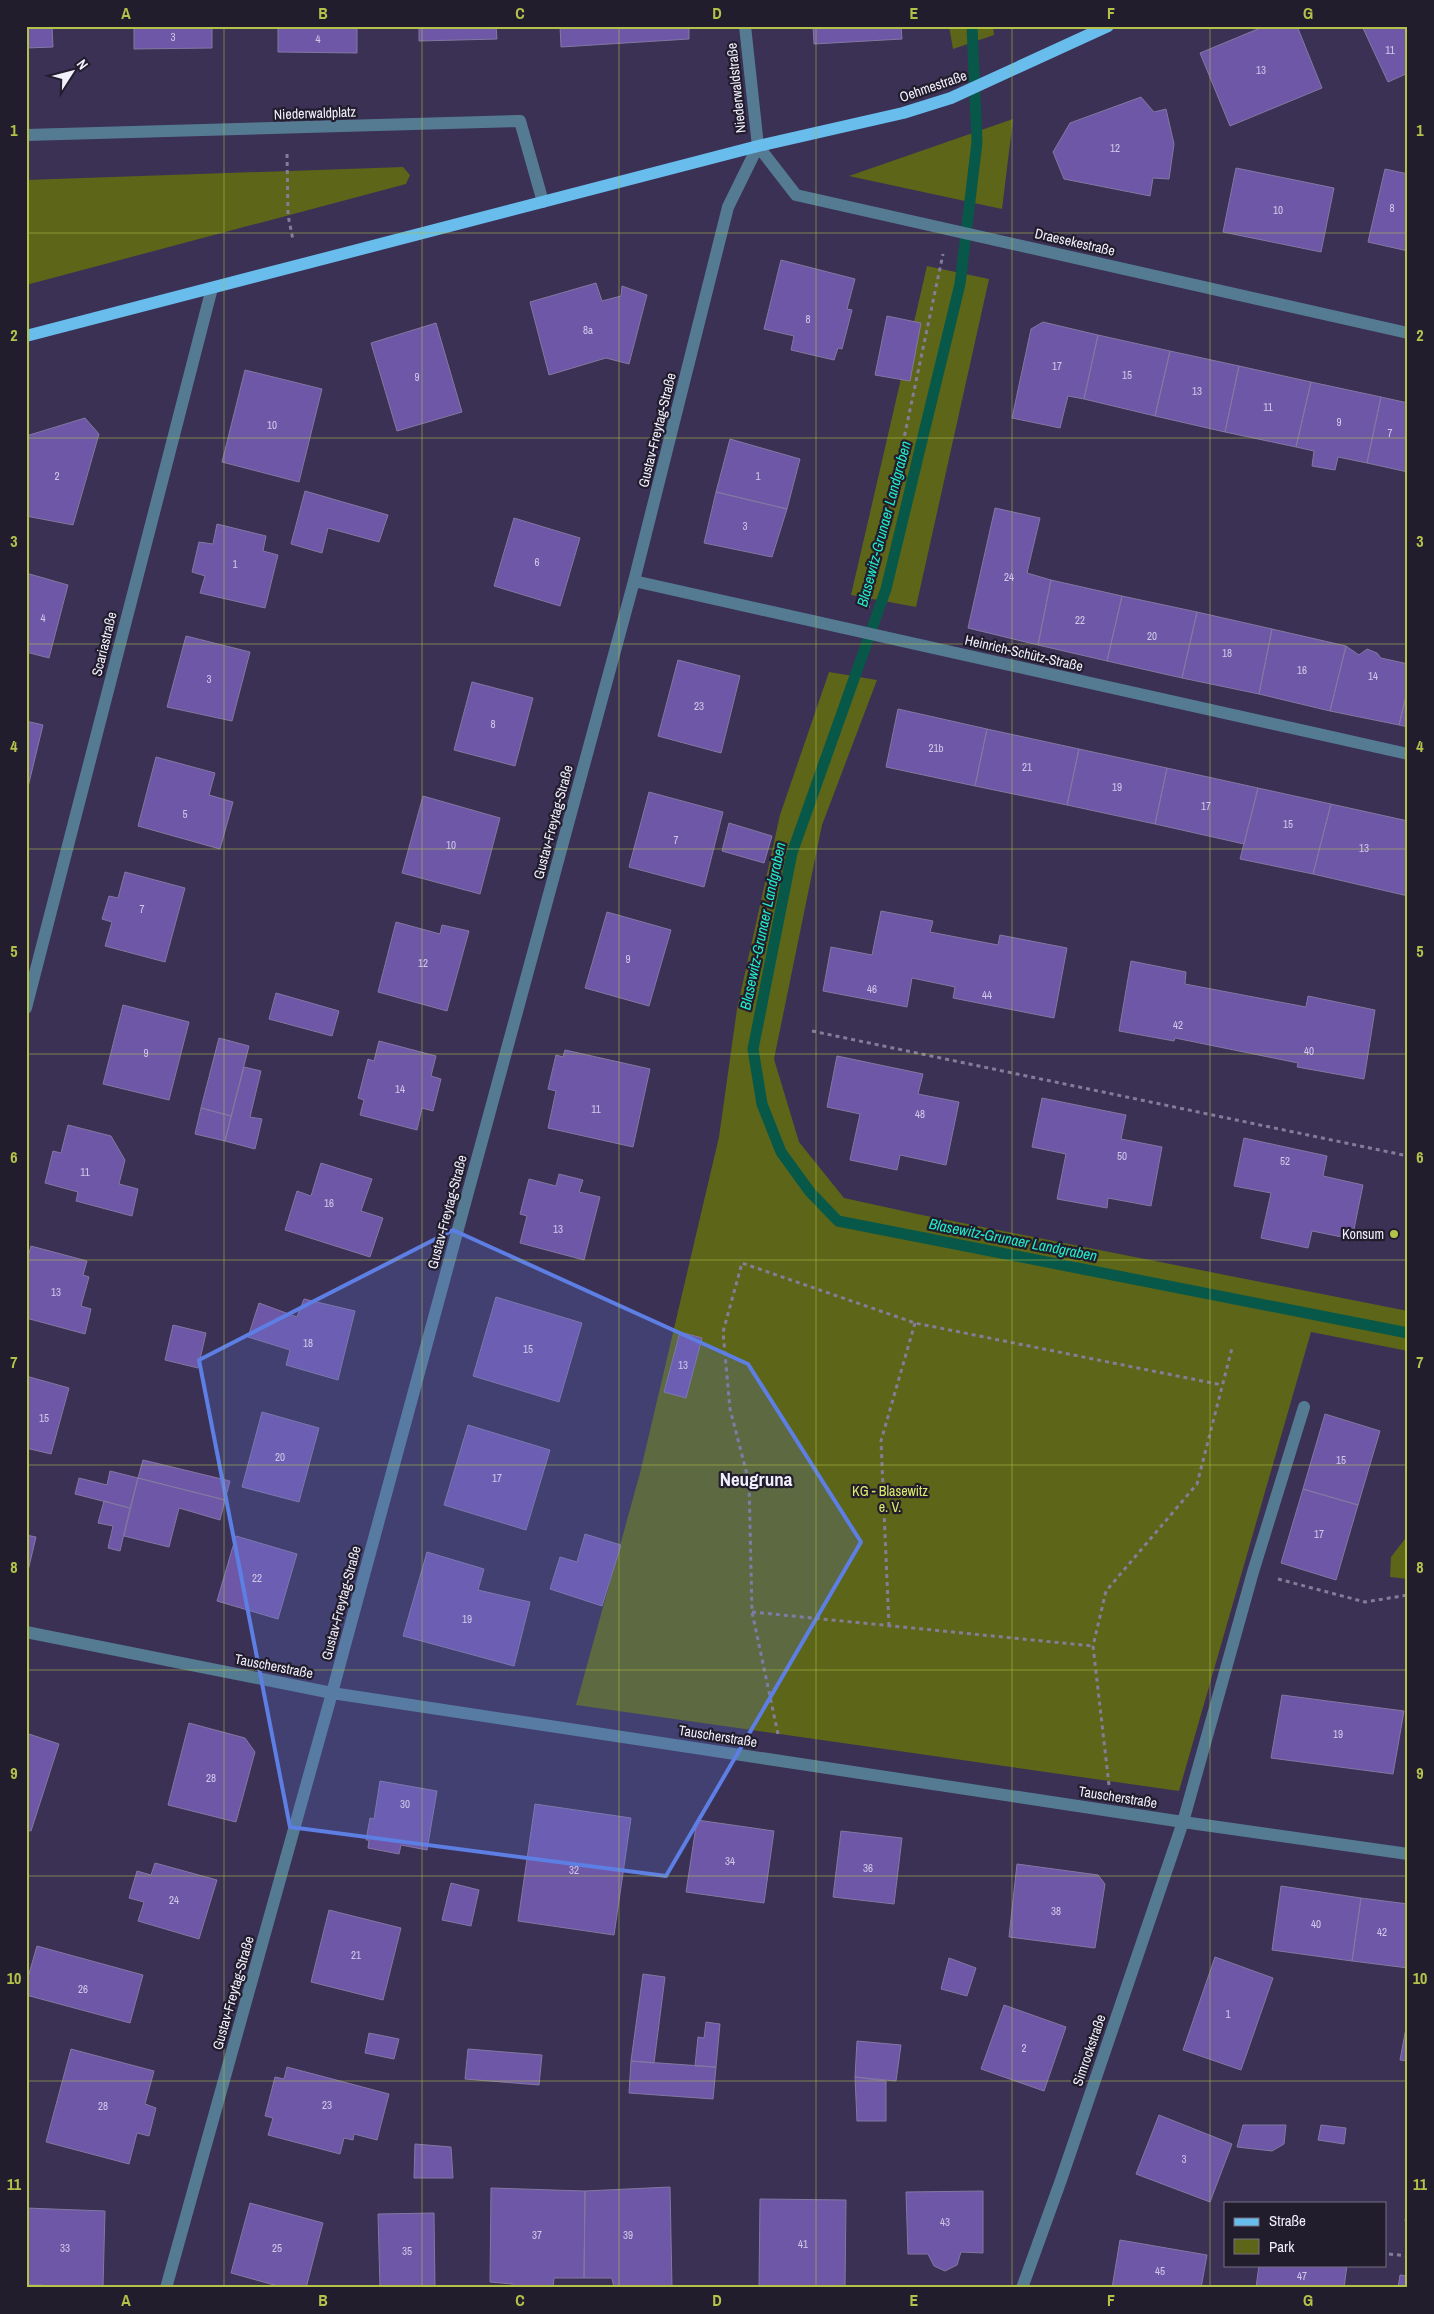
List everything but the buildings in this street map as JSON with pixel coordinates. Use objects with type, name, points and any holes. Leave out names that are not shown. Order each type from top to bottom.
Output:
[{"type":"main road","name":"Oehmestraße","points":[[758,146],[903,113],[951,98],[1108,26]]},
{"type":"main road","points":[[26,336],[758,146]]},
{"type":"street","name":"Niederwaldstraße","points":[[744,26],[758,146]]},
{"type":"street","name":"Niederwaldplatz","points":[[26,135],[520,121],[543,202]]},
{"type":"street","name":"Draesekestraße","points":[[758,146],[796,195],[1408,333]]},
{"type":"street","name":"Gustav-Freytag-Straße","points":[[166,2288],[332,1693],[634,581],[728,207],[758,146]]},
{"type":"street","name":"Scariastraße","points":[[26,1008],[212,288]]},
{"type":"street","name":"Heinrich-Schütz-Straße","points":[[634,581],[1408,754]]},
{"type":"street","name":"Simrockstraße","points":[[1022,2288],[1061,2180],[1183,1822],[1253,1572],[1304,1407]]},
{"type":"street","name":"Tauscherstraße","points":[[26,1632],[332,1693],[1183,1822],[1408,1854]]},
{"type":"path","points":[[290,129],[286,165],[288,215],[299,265]]},
{"type":"path","points":[[862,632],[874,585],[948,229]]},
{"type":"path","points":[[812,1031],[1408,1156]]},
{"type":"path","points":[[784,1762],[752,1612],[749,1482],[730,1409],[723,1332],[742,1263],[915,1322],[1222,1386]]},
{"type":"path","points":[[889,1626],[881,1441],[915,1322]]},
{"type":"path","points":[[1115,1811],[1109,1781],[1093,1646],[1106,1591],[1197,1484],[1232,1348]]},
{"type":"path","points":[[1253,1572],[1365,1602],[1408,1596]]},
{"type":"path","points":[[752,1612],[1093,1646]]},
{"type":"path","points":[[1389,2254],[1408,2256]]},
{"type":"highlighted area","points":[[453,1230],[748,1364],[861,1542],[666,1876],[290,1827],[199,1360]]},
{"type":"green space","points":[[949,26],[993,26],[994,35],[953,49]]},
{"type":"green space","points":[[1013,119],[1002,209],[849,176]]},
{"type":"green space","points":[[403,167],[410,175],[406,184],[26,285],[26,180]]},
{"type":"green space","points":[[927,266],[989,279],[916,607],[851,595]]},
{"type":"green space","name":"KG - Blasewitz e. V.","points":[[829,672],[877,680],[822,825],[774,1059],[799,1142],[844,1198],[1408,1311],[1408,1351],[1311,1332],[1179,1791],[576,1705],[640,1473],[719,1137],[737,1009],[780,815]]},
{"type":"green space","points":[[1408,1535],[1408,1579],[1390,1577],[1391,1557]]},
{"type":"waterway","name":"Blasewitz‐Grunaer Landgraben","points":[[972,26],[977,142],[960,284],[886,589],[792,853],[753,1049],[762,1104],[781,1152],[810,1192],[838,1221],[1408,1333]]},
{"type":"place","name":"Konsum","points":[[1394,1234]]},
{"type":"district","name":"Neugruna","points":[[756,1479]]}]
